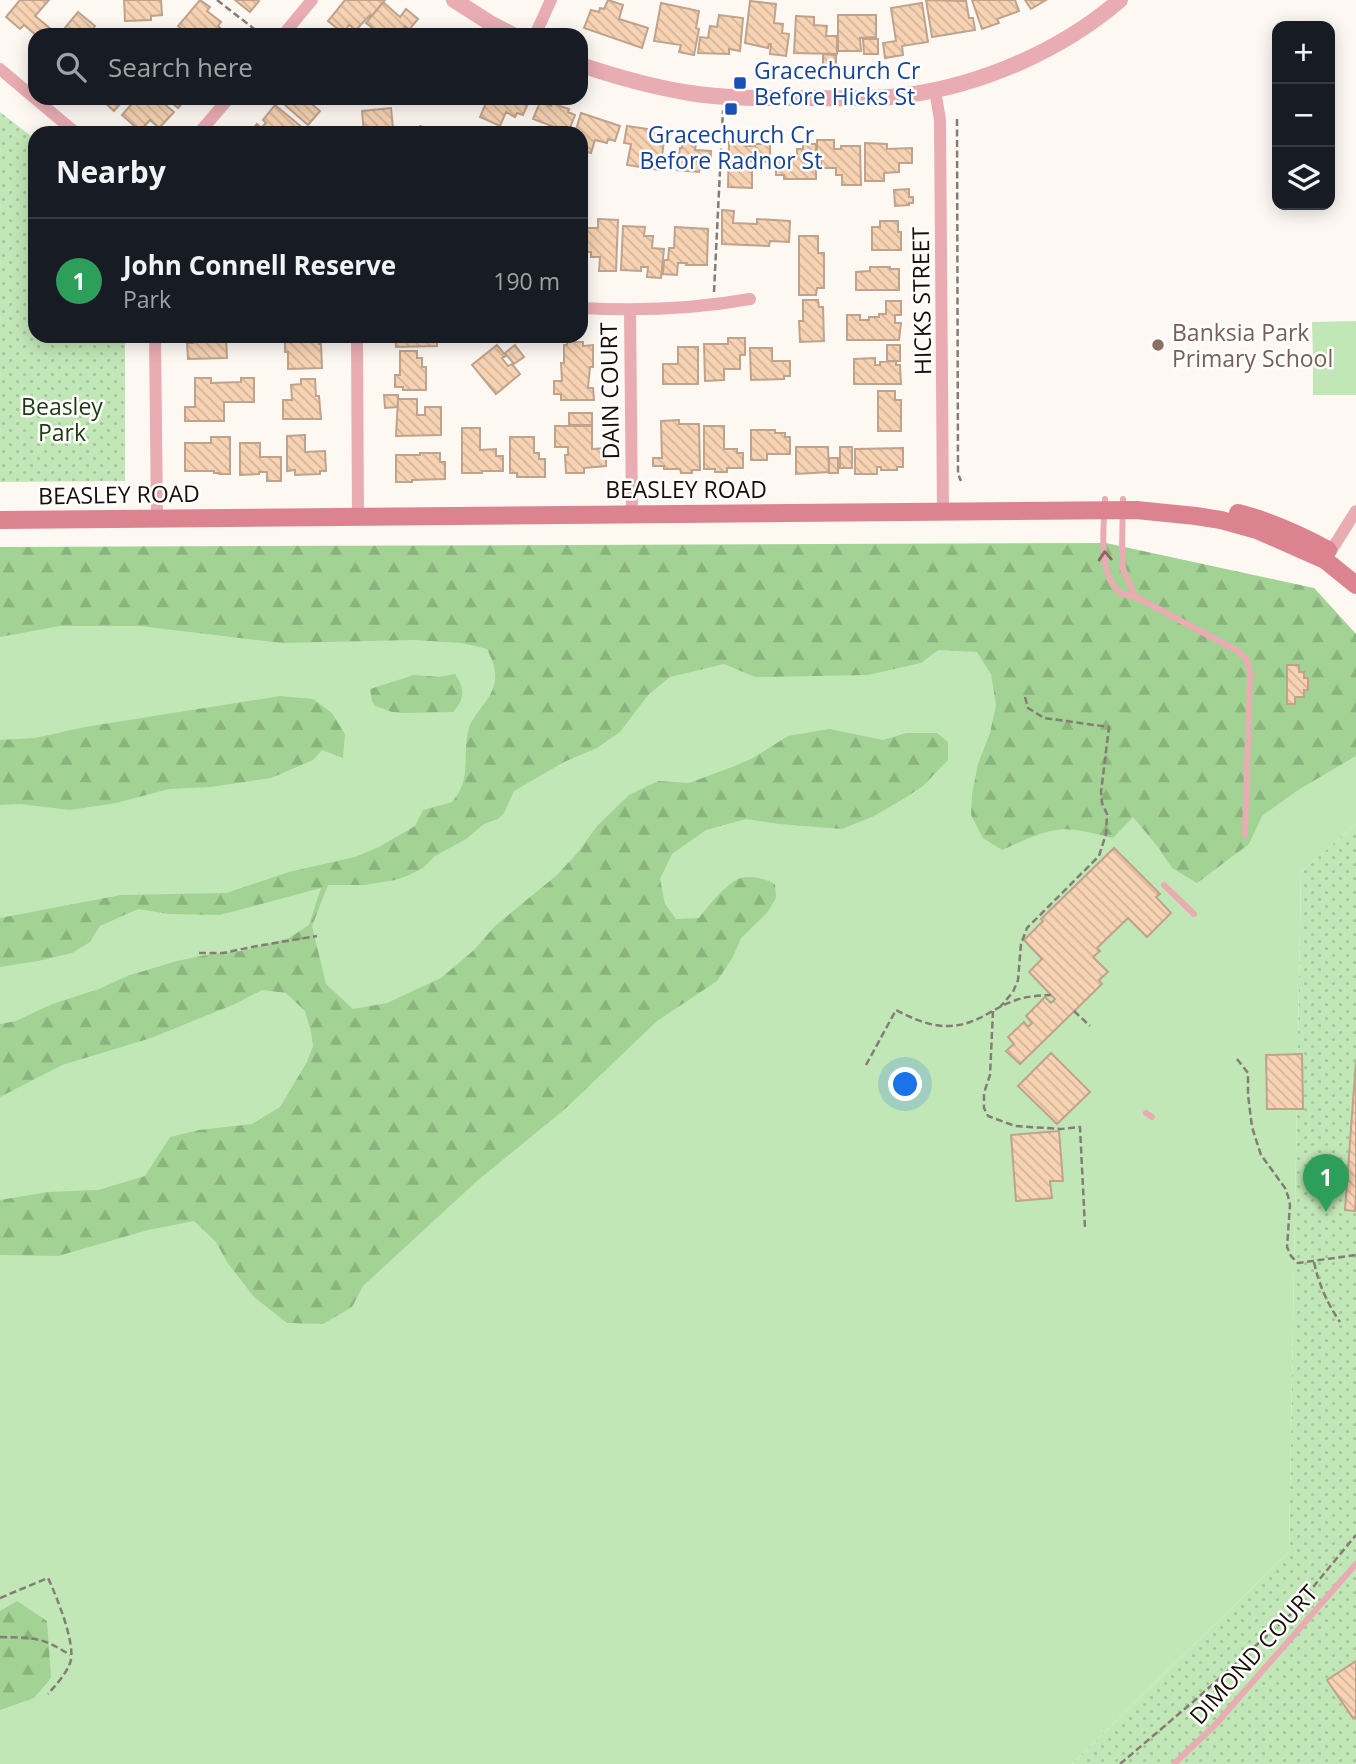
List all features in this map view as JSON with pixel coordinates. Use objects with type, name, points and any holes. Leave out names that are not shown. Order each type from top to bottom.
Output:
[{"type":"main road","name":"BEASLEY ROAD","points":[[0,520],[156,514],[943,507],[1124,504],[1166,500],[1232,511],[1263,519],[1300,534],[1328,556],[1356,585]]},
{"type":"main road","name":"BEASLEY ROAD","points":[[0,510],[156,514]]},
{"type":"main road","name":"BEASLEY ROAD","points":[[1328,556],[1356,570]]},
{"type":"street","points":[[289,28],[312,0]]},
{"type":"street","points":[[454,0],[500,28]]},
{"type":"street","points":[[538,28],[551,0]]},
{"type":"street","points":[[588,67],[654,86],[723,97],[905,95],[936,90],[1004,69],[1073,34],[1107,12],[1120,0]]},
{"type":"street","points":[[0,69],[28,93]]},
{"type":"street","name":"HICKS STREET","points":[[936,90],[940,120],[943,507]]},
{"type":"street","points":[[43,105],[68,126]]},
{"type":"street","points":[[205,126],[223,105]]},
{"type":"street","name":"DAIN COURT","points":[[588,308],[630,310],[718,305],[750,299]]},
{"type":"street","name":"DAIN COURT","points":[[630,310],[631,509]]},
{"type":"street","points":[[155,343],[156,514]]},
{"type":"street","points":[[357,343],[358,512]]},
{"type":"street","points":[[1328,556],[1356,511]]},
{"type":"lane","points":[[1105,504],[1104,560],[1108,577],[1120,592],[1136,597],[1238,651],[1247,660],[1250,673],[1245,835]]},
{"type":"lane","points":[[1124,504],[1123,569],[1136,597]]},
{"type":"lane","points":[[1164,885],[1194,914]]},
{"type":"lane","name":"DIMOND COURT","points":[[1174,1764],[1215,1725],[1356,1564]]},
{"type":"path","points":[[217,0],[253,28]]},
{"type":"path","points":[[718,305],[713,289],[723,97]]},
{"type":"path","points":[[957,119],[958,474],[961,481]]},
{"type":"path","points":[[1000,1007],[1013,992],[1018,980],[1021,944],[1027,928],[1099,856],[1106,834],[1107,814],[1101,792],[1109,727],[1044,718],[1028,708],[1025,697]]},
{"type":"path","points":[[198,953],[223,953],[317,936]]},
{"type":"path","points":[[866,1065],[896,1010],[917,1021],[942,1026],[970,1022],[1016,999],[1051,995]]},
{"type":"path","points":[[1074,1010],[1090,1026]]},
{"type":"path","points":[[993,1011],[984,1108],[988,1116],[1015,1126],[1061,1129],[1080,1127],[1085,1228]]},
{"type":"path","points":[[1237,1059],[1248,1073],[1252,1127],[1261,1155],[1288,1196],[1290,1205],[1287,1247],[1291,1256],[1298,1263],[1356,1255]]},
{"type":"path","points":[[1314,1262],[1323,1293],[1340,1322]]},
{"type":"path","points":[[1120,1764],[1290,1615],[1356,1535]]},
{"type":"path","points":[[0,1598],[48,1578],[68,1632],[72,1659],[48,1694]]},
{"type":"path","points":[[0,1637],[32,1637],[54,1645],[71,1656]]},
{"type":"green space","name":"Beasley Park","points":[[0,112],[28,134],[28,343],[125,343],[125,481],[0,482]]},
{"type":"green space","points":[[1356,321],[1356,395],[1313,395],[1313,361],[1318,361],[1318,356],[1313,356],[1312,322]]},
{"type":"green space","points":[[1106,543],[1314,588],[1356,634],[1356,756],[1298,790],[1262,816],[1249,844],[1197,883],[1172,868],[1133,817],[1113,838],[1063,829],[1035,836],[1002,850],[983,838],[971,815],[972,794],[996,705],[991,674],[977,652],[938,650],[921,663],[868,675],[755,677],[724,664],[670,677],[648,695],[620,732],[597,748],[564,762],[514,791],[504,813],[498,819],[484,824],[466,839],[435,856],[423,868],[395,880],[365,885],[328,885],[312,926],[326,984],[353,1009],[387,1003],[441,978],[474,950],[495,926],[557,875],[597,826],[629,795],[658,781],[689,783],[753,758],[788,736],[829,729],[883,740],[906,733],[937,733],[948,742],[948,760],[923,786],[905,798],[874,816],[842,829],[746,819],[706,830],[672,854],[660,879],[665,904],[676,919],[699,918],[724,889],[741,878],[759,878],[775,884],[776,898],[767,913],[741,938],[733,957],[717,981],[657,1021],[565,1109],[477,1181],[363,1286],[352,1307],[323,1324],[287,1323],[254,1297],[227,1262],[216,1242],[194,1221],[148,1230],[58,1256],[0,1255],[0,1200],[48,1192],[98,1190],[145,1176],[170,1137],[199,1130],[252,1124],[280,1107],[307,1062],[313,1046],[305,1011],[286,993],[262,990],[235,1004],[151,1038],[62,1065],[0,1097],[0,1024],[16,1021],[52,1004],[99,989],[127,976],[177,961],[242,951],[289,938],[309,925],[321,888],[220,915],[169,914],[138,909],[100,926],[90,942],[72,953],[0,967],[0,918],[121,895],[226,893],[289,872],[355,857],[379,847],[415,826],[423,810],[452,802],[457,795],[465,774],[469,728],[494,687],[495,675],[487,649],[462,643],[413,640],[282,643],[140,626],[60,626],[0,637],[0,547]]},
{"type":"green space","points":[[0,548],[1314,588],[1356,634],[1356,824],[1301,872],[1289,1552],[1072,1764],[0,1764]]},
{"type":"green space","points":[[455,674],[461,684],[462,694],[460,703],[453,712],[392,712],[375,706],[372,701],[370,689],[414,675],[439,677]]},
{"type":"green space","points":[[280,696],[313,699],[332,713],[345,734],[343,758],[322,750],[313,760],[271,778],[211,787],[169,789],[116,803],[70,810],[20,804],[0,805],[0,740],[35,738],[85,727]]},
{"type":"green space","points":[[1356,824],[1356,1764],[1072,1764],[1289,1552],[1301,872]]},
{"type":"green space","points":[[17,1601],[47,1621],[51,1678],[34,1698],[0,1710],[0,1611]]},
{"type":"building","points":[[20,0],[49,0],[35,16],[50,28],[28,28],[24,25],[20,29],[6,17]]},
{"type":"building","points":[[124,0],[161,0],[162,15],[151,16],[151,20],[125,21]]},
{"type":"building","points":[[200,0],[210,7],[207,11],[221,22],[218,26],[220,28],[178,26]]},
{"type":"building","points":[[235,0],[258,0],[259,1],[250,12]]},
{"type":"building","points":[[345,0],[385,0],[358,28],[349,25],[347,28],[337,28],[328,21]]},
{"type":"building","points":[[608,0],[623,5],[619,19],[648,28],[642,48],[584,28],[591,10],[599,12],[600,8],[604,9]]},
{"type":"building","points":[[926,0],[966,1],[969,18],[973,18],[975,30],[932,37]]},
{"type":"building","points":[[972,0],[1015,0],[1019,11],[997,19],[999,23],[982,29]]},
{"type":"building","points":[[1025,0],[1046,0],[1031,9]]},
{"type":"building","points":[[750,1],[776,4],[774,23],[783,24],[782,33],[789,34],[786,56],[770,54],[771,44],[768,48],[745,43]]},
{"type":"building","points":[[383,2],[400,17],[406,9],[418,19],[411,28],[372,28],[366,23]]},
{"type":"building","points":[[661,3],[699,11],[694,55],[679,52],[681,45],[654,41]]},
{"type":"building","points":[[922,3],[928,42],[902,46],[903,55],[885,58],[883,43],[896,41],[891,8]]},
{"type":"building","points":[[78,12],[95,26],[94,28],[65,28]]},
{"type":"building","points":[[719,15],[743,18],[740,51],[729,49],[729,54],[698,53],[700,37],[708,38],[710,26],[717,27]]},
{"type":"building","points":[[838,15],[876,15],[876,37],[860,38],[861,51],[838,51]]},
{"type":"building","points":[[796,16],[814,17],[814,25],[827,26],[826,36],[837,36],[837,54],[794,53]]},
{"type":"building","points":[[863,39],[878,39],[878,54],[864,54]]},
{"type":"building","points":[[823,54],[836,55],[836,67],[823,67]]},
{"type":"building","points":[[107,105],[119,105],[114,111]]},
{"type":"building","points":[[131,105],[166,105],[174,112],[161,126],[150,120],[145,126],[134,126],[122,115]]},
{"type":"building","points":[[275,105],[300,126],[263,126],[266,123],[263,120]]},
{"type":"building","points":[[285,105],[313,105],[320,111],[308,125]]},
{"type":"building","points":[[485,105],[527,105],[523,115],[517,113],[515,117],[506,112],[500,126],[480,117]]},
{"type":"building","points":[[539,105],[558,105],[569,109],[568,112],[575,115],[571,126],[552,126],[533,119]]},
{"type":"building","points":[[391,108],[393,126],[363,126],[362,111]]},
{"type":"building","points":[[581,113],[620,126],[615,141],[608,139],[607,143],[595,140],[591,153],[588,152],[588,126],[577,126]]},
{"type":"building","points":[[627,126],[665,134],[660,170],[627,165],[631,144],[624,143]]},
{"type":"building","points":[[683,138],[692,139],[692,143],[696,143],[695,150],[711,151],[710,170],[677,170]]},
{"type":"building","points":[[817,140],[834,140],[834,149],[841,149],[841,146],[860,146],[861,185],[842,185],[842,175],[836,175],[836,168],[821,168],[821,161],[817,161]]},
{"type":"building","points":[[729,142],[746,143],[746,146],[770,144],[770,162],[745,161],[745,167],[752,168],[752,188],[728,187]]},
{"type":"building","points":[[865,143],[887,144],[887,149],[912,148],[912,163],[899,163],[899,172],[884,173],[884,181],[865,181]]},
{"type":"building","points":[[803,144],[816,144],[816,179],[784,179],[784,175],[776,175],[776,159],[797,159],[797,149],[803,149]]},
{"type":"building","points":[[909,189],[909,197],[913,197],[913,203],[895,206],[894,190]]},
{"type":"building","points":[[722,210],[734,211],[733,223],[757,224],[757,219],[790,221],[789,242],[770,241],[769,246],[722,244]]},
{"type":"building","points":[[598,219],[618,220],[616,271],[599,271],[600,257],[591,257],[591,252],[588,252],[588,228],[598,228]]},
{"type":"building","points":[[880,221],[898,221],[901,250],[872,250],[872,227],[880,227]]},
{"type":"building","points":[[623,226],[645,227],[644,236],[653,236],[652,248],[664,249],[661,278],[647,277],[648,267],[641,267],[641,271],[621,270]]},
{"type":"building","points":[[675,227],[708,229],[707,265],[678,263],[677,275],[663,274],[664,260],[668,260],[669,248],[674,248]]},
{"type":"building","points":[[799,236],[818,236],[818,253],[824,253],[824,288],[817,288],[816,295],[799,295]]},
{"type":"building","points":[[870,267],[899,269],[899,290],[856,290],[856,272],[870,271]]},
{"type":"building","points":[[803,300],[818,300],[819,307],[823,307],[824,341],[800,342],[799,321],[803,321]]},
{"type":"building","points":[[886,301],[901,301],[901,315],[895,315],[895,323],[901,323],[899,340],[847,340],[847,315],[860,315],[860,320],[879,317],[879,314],[886,314]]},
{"type":"building","points":[[728,338],[745,338],[745,355],[740,355],[740,369],[724,369],[724,380],[705,381],[704,344],[728,344]]},
{"type":"building","points":[[187,343],[226,343],[227,358],[188,359]]},
{"type":"building","points":[[285,343],[319,343],[322,368],[288,369],[288,352],[285,352]]},
{"type":"building","points":[[396,343],[437,343],[437,346],[396,347]]},
{"type":"building","points":[[497,345],[506,356],[502,358],[508,366],[512,364],[520,374],[496,394],[472,365]]},
{"type":"building","points":[[515,345],[524,357],[514,364],[505,353]]},
{"type":"building","points":[[564,345],[593,345],[593,367],[590,367],[588,388],[593,388],[594,400],[561,400],[561,394],[554,394],[554,381],[562,381],[561,363],[564,363]]},
{"type":"building","points":[[887,345],[900,345],[900,361],[887,361]]},
{"type":"building","points":[[678,347],[698,347],[698,384],[663,384],[663,364],[678,364]]},
{"type":"building","points":[[750,348],[772,348],[772,361],[790,361],[790,376],[784,376],[784,379],[751,380]]},
{"type":"building","points":[[400,351],[417,351],[417,358],[422,358],[422,367],[426,367],[426,390],[403,390],[403,387],[395,387],[395,375],[400,375]]},
{"type":"building","points":[[875,358],[875,365],[896,361],[896,365],[900,365],[901,384],[854,384],[854,359]]},
{"type":"building","points":[[195,378],[211,378],[211,383],[241,382],[241,378],[254,378],[254,402],[224,402],[224,421],[185,421],[185,407],[195,407]]},
{"type":"building","points":[[301,379],[315,379],[321,419],[283,419],[283,400],[292,400],[291,385],[301,384]]},
{"type":"building","points":[[878,391],[895,391],[895,400],[901,400],[901,431],[878,431]]},
{"type":"building","points":[[384,395],[398,395],[398,407],[385,408]]},
{"type":"building","points":[[398,399],[417,399],[417,415],[425,415],[425,407],[441,407],[441,435],[396,436]]},
{"type":"building","points":[[569,413],[592,413],[592,425],[569,425]]},
{"type":"building","points":[[679,420],[679,424],[699,424],[700,470],[692,470],[692,473],[653,466],[653,458],[662,458],[661,421]]},
{"type":"building","points":[[555,426],[592,426],[592,449],[606,448],[606,466],[584,468],[584,473],[566,473],[565,455],[568,455],[568,447],[555,447]]},
{"type":"building","points":[[704,426],[724,426],[724,449],[737,449],[737,453],[743,453],[743,468],[727,468],[727,472],[704,469]]},
{"type":"building","points":[[462,428],[480,428],[480,450],[496,449],[496,456],[503,456],[503,471],[462,473]]},
{"type":"building","points":[[751,430],[775,430],[775,433],[785,433],[785,437],[790,437],[790,454],[767,454],[767,460],[751,460]]},
{"type":"building","points":[[305,435],[305,452],[325,451],[326,471],[320,471],[320,474],[295,475],[295,470],[287,471],[287,436]]},
{"type":"building","points":[[211,437],[230,437],[230,474],[185,471],[185,443],[211,443]]},
{"type":"building","points":[[510,437],[534,437],[534,453],[539,453],[539,459],[545,459],[545,477],[517,477],[517,473],[510,473]]},
{"type":"building","points":[[240,443],[260,443],[260,457],[281,457],[281,481],[267,481],[267,472],[240,475]]},
{"type":"building","points":[[796,447],[828,447],[829,472],[796,474]]},
{"type":"building","points":[[840,447],[852,447],[852,468],[840,468]]},
{"type":"building","points":[[903,448],[903,467],[897,467],[897,470],[881,470],[881,467],[877,467],[877,474],[855,474],[855,449]]},
{"type":"building","points":[[440,453],[440,462],[445,462],[445,479],[396,482],[396,455]]},
{"type":"building","points":[[829,458],[838,458],[838,473],[829,473]]},
{"type":"building","points":[[1287,665],[1299,665],[1299,672],[1304,672],[1304,678],[1308,678],[1308,690],[1304,690],[1304,697],[1295,697],[1295,704],[1287,704]]},
{"type":"building","points":[[1114,848],[1160,894],[1156,897],[1171,913],[1147,937],[1128,918],[1097,948],[1100,951],[1093,957],[1108,972],[1099,980],[1102,984],[1020,1064],[1006,1051],[1014,1044],[1008,1037],[1024,1022],[1028,1027],[1032,1023],[1026,1016],[1045,997],[1051,1003],[1055,999],[1029,972],[1042,959],[1024,940],[1043,921],[1041,919]]},
{"type":"building","points":[[1051,1053],[1090,1092],[1057,1124],[1018,1086]]},
{"type":"building","points":[[1302,1054],[1303,1109],[1267,1109],[1266,1055]]},
{"type":"building","points":[[1356,1061],[1356,1194],[1355,1211],[1345,1210]]},
{"type":"building","points":[[1059,1131],[1063,1181],[1050,1181],[1052,1198],[1016,1201],[1011,1135]]},
{"type":"building","points":[[1356,1661],[1356,1716],[1353,1718],[1327,1680]]},
{"type":"place","name":"Gracechurch Cr Before Hicks St","points":[[740,83]]},
{"type":"place","name":"Gracechurch Cr Before Radnor St","points":[[731,109]]},
{"type":"place","name":"Banksia Park Primary School","points":[[1158,345]]},
{"type":"place","name":"John Connell Reserve","points":[[1326,1212]]}]
